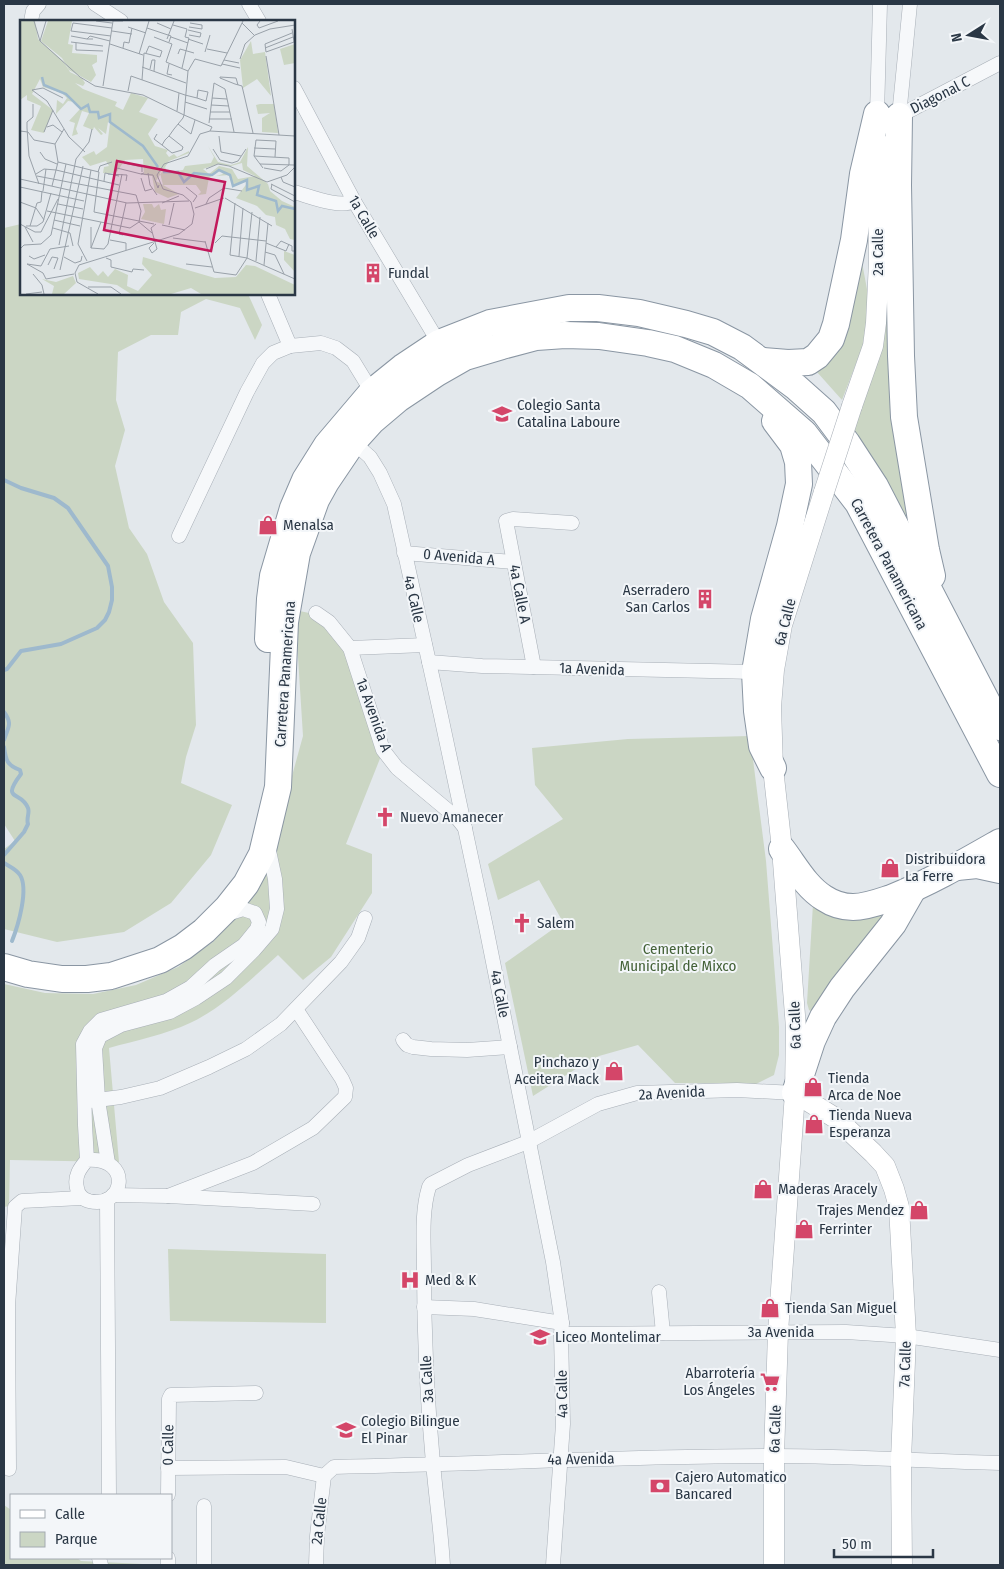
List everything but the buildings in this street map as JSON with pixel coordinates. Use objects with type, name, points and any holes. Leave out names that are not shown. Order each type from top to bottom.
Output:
[{"type":"highway","points":[[763,361],[808,362],[817,356],[831,339],[854,240],[864,174],[888,115]]},
{"type":"highway","points":[[888,115],[898,184],[904,417],[926,550],[948,626]]},
{"type":"highway","name":"Carretera Panamericana","points":[[4,950],[28,956],[88,963],[116,959],[166,938],[191,920],[212,900],[229,877],[244,849],[258,801],[273,576],[290,517],[305,480],[327,445],[372,392],[403,367],[439,344],[490,323],[570,308],[598,308],[639,313],[713,332],[742,347],[796,387],[824,412],[875,486],[1000,727]]},
{"type":"highway","name":"Carretera Panamericana","points":[[4,967],[28,974],[62,979],[112,976],[160,960],[194,940],[217,920],[246,884],[262,854],[278,787],[285,622],[297,553],[316,500],[353,442],[372,421],[398,398],[437,372],[465,357],[536,337],[566,335],[599,336],[675,349],[714,365],[750,386],[804,433],[858,503],[1000,774]]},
{"type":"highway","points":[[750,386],[793,445],[798,462],[799,484],[790,526],[764,619],[755,672],[757,711],[762,746],[773,768]]},
{"type":"highway","points":[[782,848],[808,885],[816,892],[836,904],[854,907],[867,906],[913,889],[957,867],[1000,842]]},
{"type":"highway","points":[[957,867],[977,865],[1000,870]]},
{"type":"highway","points":[[803,1089],[812,1041],[823,1017],[842,988],[893,924],[913,889]]},
{"type":"street","points":[[31,20],[33,11],[39,4]]},
{"type":"street","points":[[95,4],[119,20]]},
{"type":"street","points":[[249,4],[258,20]]},
{"type":"street","name":"2a Calle","points":[[824,492],[873,346],[876,323],[888,115],[880,4]]},
{"type":"street","name":"2a Calle","points":[[888,115],[910,4]]},
{"type":"street","name":"Diagonal C","points":[[888,115],[1000,63]]},
{"type":"street","name":"1a Calle","points":[[295,90],[354,201],[439,344]]},
{"type":"street","points":[[295,192],[340,204],[348,204],[354,201]]},
{"type":"street","points":[[268,295],[290,346]]},
{"type":"street","points":[[179,536],[247,392],[263,363],[273,353],[290,346],[321,343],[336,348],[353,361],[372,392]]},
{"type":"street","name":"4a Calle","points":[[353,442],[370,457],[394,504],[465,829],[553,1262],[561,1329],[562,1424],[553,1565]]},
{"type":"street","name":"6a Calle","points":[[774,1565],[774,1456],[778,1332],[803,1089],[796,1028],[782,848],[773,768],[771,707],[774,670],[782,625],[824,492]]},
{"type":"street","name":"4a Calle A","points":[[534,668],[506,521],[513,519],[572,523]]},
{"type":"street","name":"0 Avenida A","points":[[404,553],[514,562]]},
{"type":"street","name":"1a Avenida A","points":[[316,613],[330,622],[350,648],[383,750],[397,768],[457,818],[465,829]]},
{"type":"street","points":[[350,648],[425,645]]},
{"type":"street","name":"1a Avenida","points":[[429,662],[534,668],[755,672]]},
{"type":"street","points":[[81,1198],[77,1190],[77,1173],[87,1160],[95,1048],[100,1036],[120,1025],[170,1012],[196,998],[226,978],[272,929],[277,909],[275,879],[266,836]]},
{"type":"street","points":[[109,1494],[110,1198],[117,1189],[119,1182],[114,1168],[108,1162],[91,1101],[83,1044],[90,1031],[100,1020],[166,1001],[190,987],[215,965],[244,944],[257,929],[258,922],[255,913],[243,909],[233,911],[217,920]]},
{"type":"street","points":[[91,1101],[160,1088],[209,1067],[252,1045],[281,1024],[341,962],[358,938],[365,918]]},
{"type":"street","points":[[168,1196],[253,1164],[313,1128],[344,1097],[346,1088],[342,1079],[296,1009]]},
{"type":"street","points":[[403,1040],[407,1045],[413,1047],[430,1049],[467,1050],[510,1047]]},
{"type":"street","name":"2a Avenida","points":[[428,1192],[431,1184],[468,1165],[528,1142],[598,1104],[637,1093],[803,1089],[874,1153],[885,1166]]},
{"type":"street","points":[[87,1160],[108,1162]]},
{"type":"street","name":"7a Calle","points":[[885,1166],[898,1206],[906,1336],[901,1460],[902,1565]]},
{"type":"street","name":"3a Calle","points":[[428,1192],[425,1210],[424,1307],[426,1379],[443,1565]]},
{"type":"street","points":[[9,1469],[6,1308],[15,1207],[18,1203],[81,1198],[99,1203],[110,1198],[168,1196],[313,1204]]},
{"type":"street","points":[[659,1292],[663,1333]]},
{"type":"street","name":"3a Avenida","points":[[424,1307],[474,1309],[561,1329],[663,1333],[846,1332],[906,1336],[1000,1350]]},
{"type":"street","name":"0 Calle","points":[[168,1494],[169,1399],[171,1395],[256,1392]]},
{"type":"street","name":"4a Avenida","points":[[324,1476],[334,1467],[561,1459],[774,1456],[1000,1463]]},
{"type":"street","points":[[168,1468],[286,1467],[324,1476]]},
{"type":"street","name":"2a Calle","points":[[316,1565],[317,1536],[324,1476]]},
{"type":"street","points":[[204,1506],[204,1565]]},
{"type":"green space","points":[[20,224],[20,295],[248,295],[262,325],[255,340],[240,308],[206,299],[181,312],[178,335],[151,335],[118,352],[116,400],[125,430],[115,466],[129,528],[147,554],[164,602],[193,643],[196,725],[186,757],[181,783],[232,805],[211,855],[171,903],[124,932],[57,942],[4,929],[4,849],[15,841],[4,824],[4,228]]},
{"type":"green space","points":[[861,257],[869,300],[863,345],[842,400],[817,372],[830,360]]},
{"type":"green space","points":[[889,273],[889,385],[892,424],[909,527],[854,430]]},
{"type":"green space","points":[[295,610],[323,616],[345,648],[383,751],[346,844],[372,854],[372,893],[331,957],[303,980],[278,955],[236,992],[202,1017],[171,1031],[109,1048],[119,1162],[10,1160],[9,1206],[4,1207],[4,984],[45,993],[93,994],[136,985],[178,967],[213,942],[248,897],[273,845],[303,736]]},
{"type":"green space","name":"Cementerio Municipal de Mixco","points":[[750,736],[766,861],[779,1027],[779,1055],[774,1075],[756,1084],[675,1083],[638,1045],[599,1056],[533,1096],[505,963],[563,922],[539,880],[498,900],[488,864],[563,819],[535,785],[532,748],[628,739]]},
{"type":"green space","points":[[813,904],[846,919],[857,920],[883,913],[885,915],[813,1012],[809,1010],[807,1003]]},
{"type":"green space","points":[[168,1249],[326,1254],[326,1323],[170,1321]]},
{"type":"green space","points":[[4,1505],[10,1509],[10,1559],[78,1559],[81,1561],[163,1565],[4,1565]]},
{"type":"waterway","points":[[4,480],[21,488],[54,498],[68,508],[108,566],[112,587],[112,600],[109,612],[105,620],[97,628],[61,644],[21,651],[7,669],[4,670]]},
{"type":"waterway","points":[[4,712],[9,723],[4,740]]},
{"type":"waterway","points":[[4,747],[8,762],[20,770],[21,774],[12,792],[25,803],[29,812],[28,824],[24,832],[4,855]]},
{"type":"waterway","points":[[4,863],[20,875],[23,889],[20,917],[12,941]]},
{"type":"place","name":"Fundal","points":[[373,273]]},
{"type":"place","name":"Colegio Santa Catalina Laboure","points":[[502,414]]},
{"type":"place","name":"Menalsa","points":[[268,525]]},
{"type":"place","name":"Aserradero San Carlos","points":[[705,599]]},
{"type":"place","name":"Nuevo Amanecer","points":[[385,817]]},
{"type":"place","name":"Distribuidora La Ferre","points":[[890,868]]},
{"type":"place","name":"Salem","points":[[522,923]]},
{"type":"place","name":"Pinchazo y Aceitera Mack","points":[[614,1071]]},
{"type":"place","name":"Tienda Arca de Noe","points":[[813,1087]]},
{"type":"place","name":"Tienda Nueva Esperanza","points":[[814,1124]]},
{"type":"place","name":"Maderas Aracely","points":[[763,1189]]},
{"type":"place","name":"Trajes Mendez","points":[[919,1210]]},
{"type":"place","name":"Ferrinter","points":[[804,1229]]},
{"type":"place","name":"Med & K","points":[[410,1280]]},
{"type":"place","name":"Tienda San Miguel","points":[[770,1308]]},
{"type":"place","name":"Liceo Montelimar","points":[[540,1337]]},
{"type":"place","name":"Abarrotería Los Ángeles","points":[[770,1382]]},
{"type":"place","name":"Colegio Bilingue El Pinar","points":[[346,1430]]},
{"type":"place","name":"Cajero Automatico Bancared","points":[[660,1486]]}]
